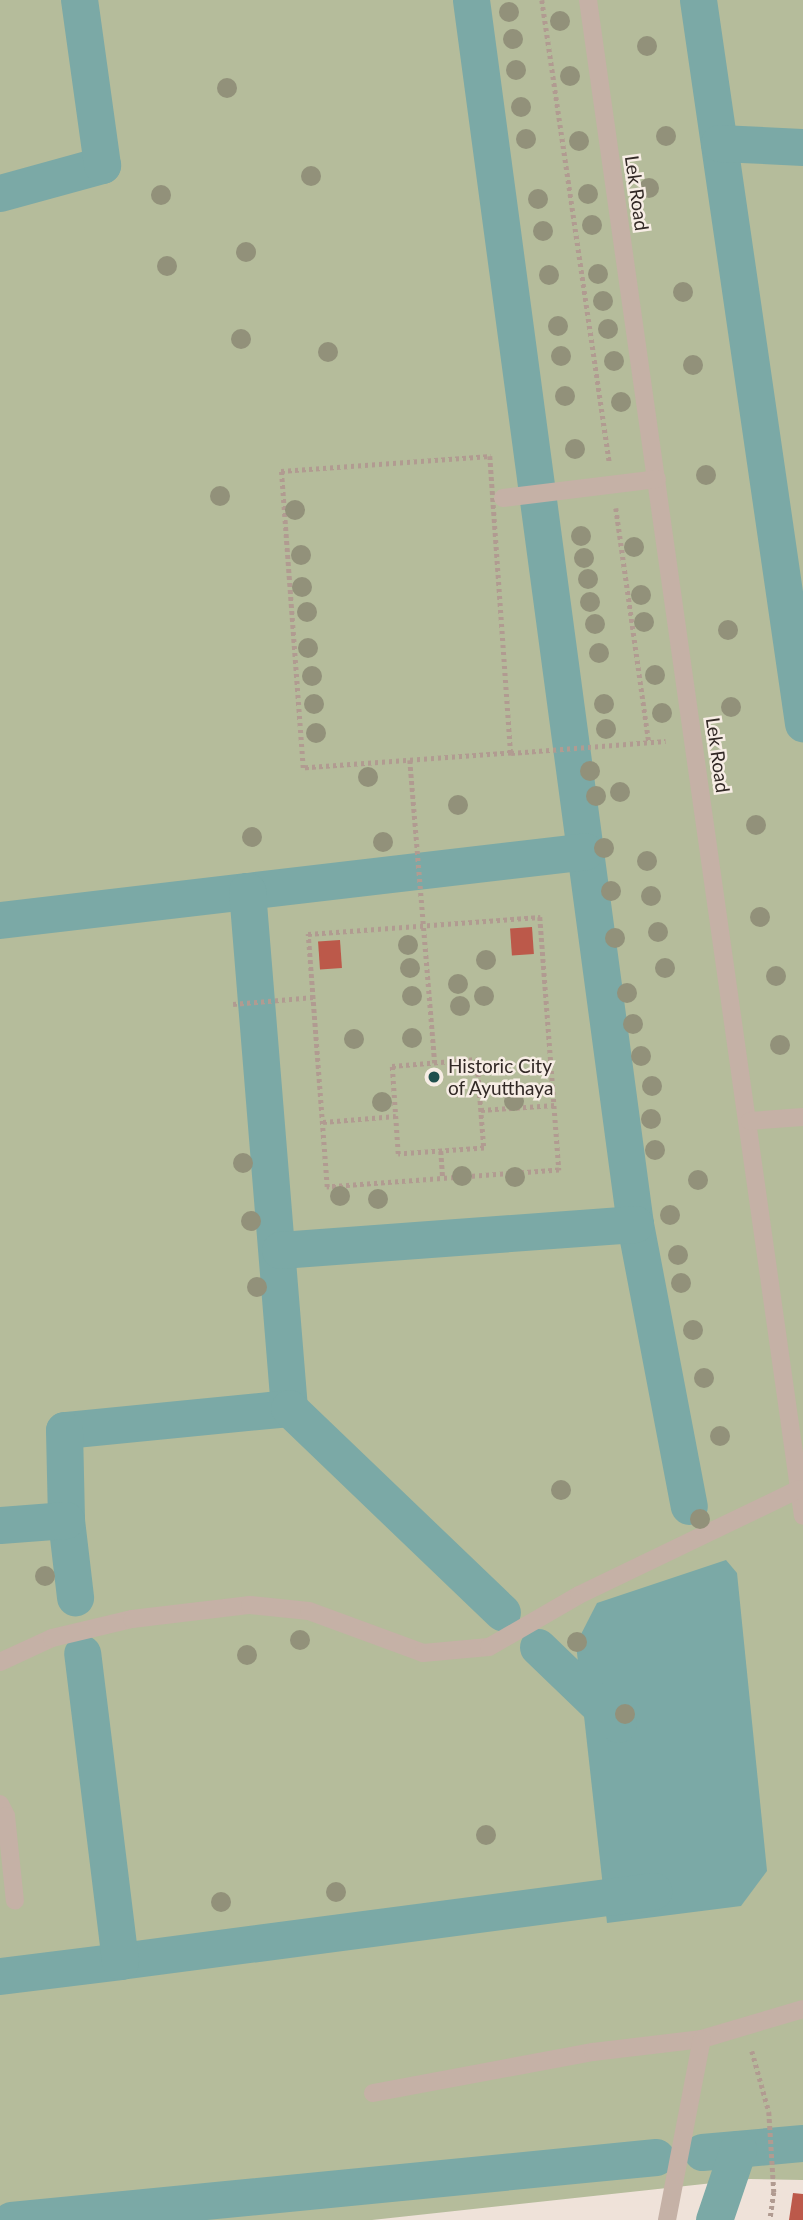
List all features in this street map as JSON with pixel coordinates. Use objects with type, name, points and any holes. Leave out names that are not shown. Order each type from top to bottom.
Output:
[{"type":"street","name":"Lek Road","points":[[588,0],[750,1121],[803,1516]]},
{"type":"street","points":[[503,498],[657,479]]},
{"type":"street","points":[[750,1121],[803,1117]]},
{"type":"street","points":[[0,1662],[52,1638],[132,1619],[250,1605],[309,1611],[423,1653],[489,1647],[579,1595],[799,1489]]},
{"type":"street","points":[[0,1804],[6,1816],[15,1901]]},
{"type":"street","points":[[373,2093],[593,2052],[702,2039],[803,2010]]},
{"type":"street","points":[[667,2220],[702,2039]]},
{"type":"path","points":[[542,0],[649,743]]},
{"type":"path","points":[[511,753],[490,456],[282,471],[303,768],[622,745],[695,739]]},
{"type":"path","points":[[410,760],[435,1063]]},
{"type":"path","points":[[540,917],[559,1170],[327,1187],[314,997],[308,934],[540,917]]},
{"type":"path","points":[[233,1004],[314,997]]},
{"type":"path","points":[[477,1059],[484,1148],[398,1154],[392,1066],[435,1063],[477,1059]]},
{"type":"path","points":[[481,1110],[555,1105]]},
{"type":"path","points":[[323,1122],[396,1116]]},
{"type":"path","points":[[441,1151],[443,1178]]},
{"type":"path","points":[[745,2026],[769,2112],[774,2192],[770,2220]]},
{"type":"green space","points":[[0,0],[803,0],[803,2180],[750,2179],[372,2220],[0,2220]]},
{"type":"water","points":[[726,1560],[737,1573],[767,1871],[741,1906],[607,1923],[576,1644],[597,1603]]},
{"type":"building","points":[[532,927],[534,954],[512,955],[510,929]]},
{"type":"building","points":[[340,940],[342,968],[320,969],[318,942]]},
{"type":"building","points":[[793,2193],[803,2194],[803,2220],[789,2220]]},
{"type":"waterway","points":[[0,193],[102,165],[79,0]]},
{"type":"waterway","points":[[471,0],[635,1224],[689,1506]]},
{"type":"waterway","points":[[698,0],[803,723]]},
{"type":"waterway","points":[[719,143],[803,147]]},
{"type":"waterway","points":[[247,891],[585,851]]},
{"type":"waterway","points":[[0,920],[247,891],[289,1408],[64,1430],[66,1520],[75,1597]]},
{"type":"waterway","points":[[280,1250],[635,1224]]},
{"type":"waterway","points":[[289,1408],[502,1612]]},
{"type":"waterway","points":[[0,1525],[66,1520]]},
{"type":"waterway","points":[[538,1647],[618,1724]]},
{"type":"waterway","points":[[0,1976],[120,1961],[82,1653]]},
{"type":"waterway","points":[[120,1961],[653,1891]]},
{"type":"waterway","points":[[702,2152],[803,2143]]},
{"type":"waterway","points":[[714,2220],[738,2149]]},
{"type":"waterway","points":[[11,2220],[656,2157]]},
{"type":"place","name":"Historic City of Ayutthaya","points":[[434,1077]]}]
